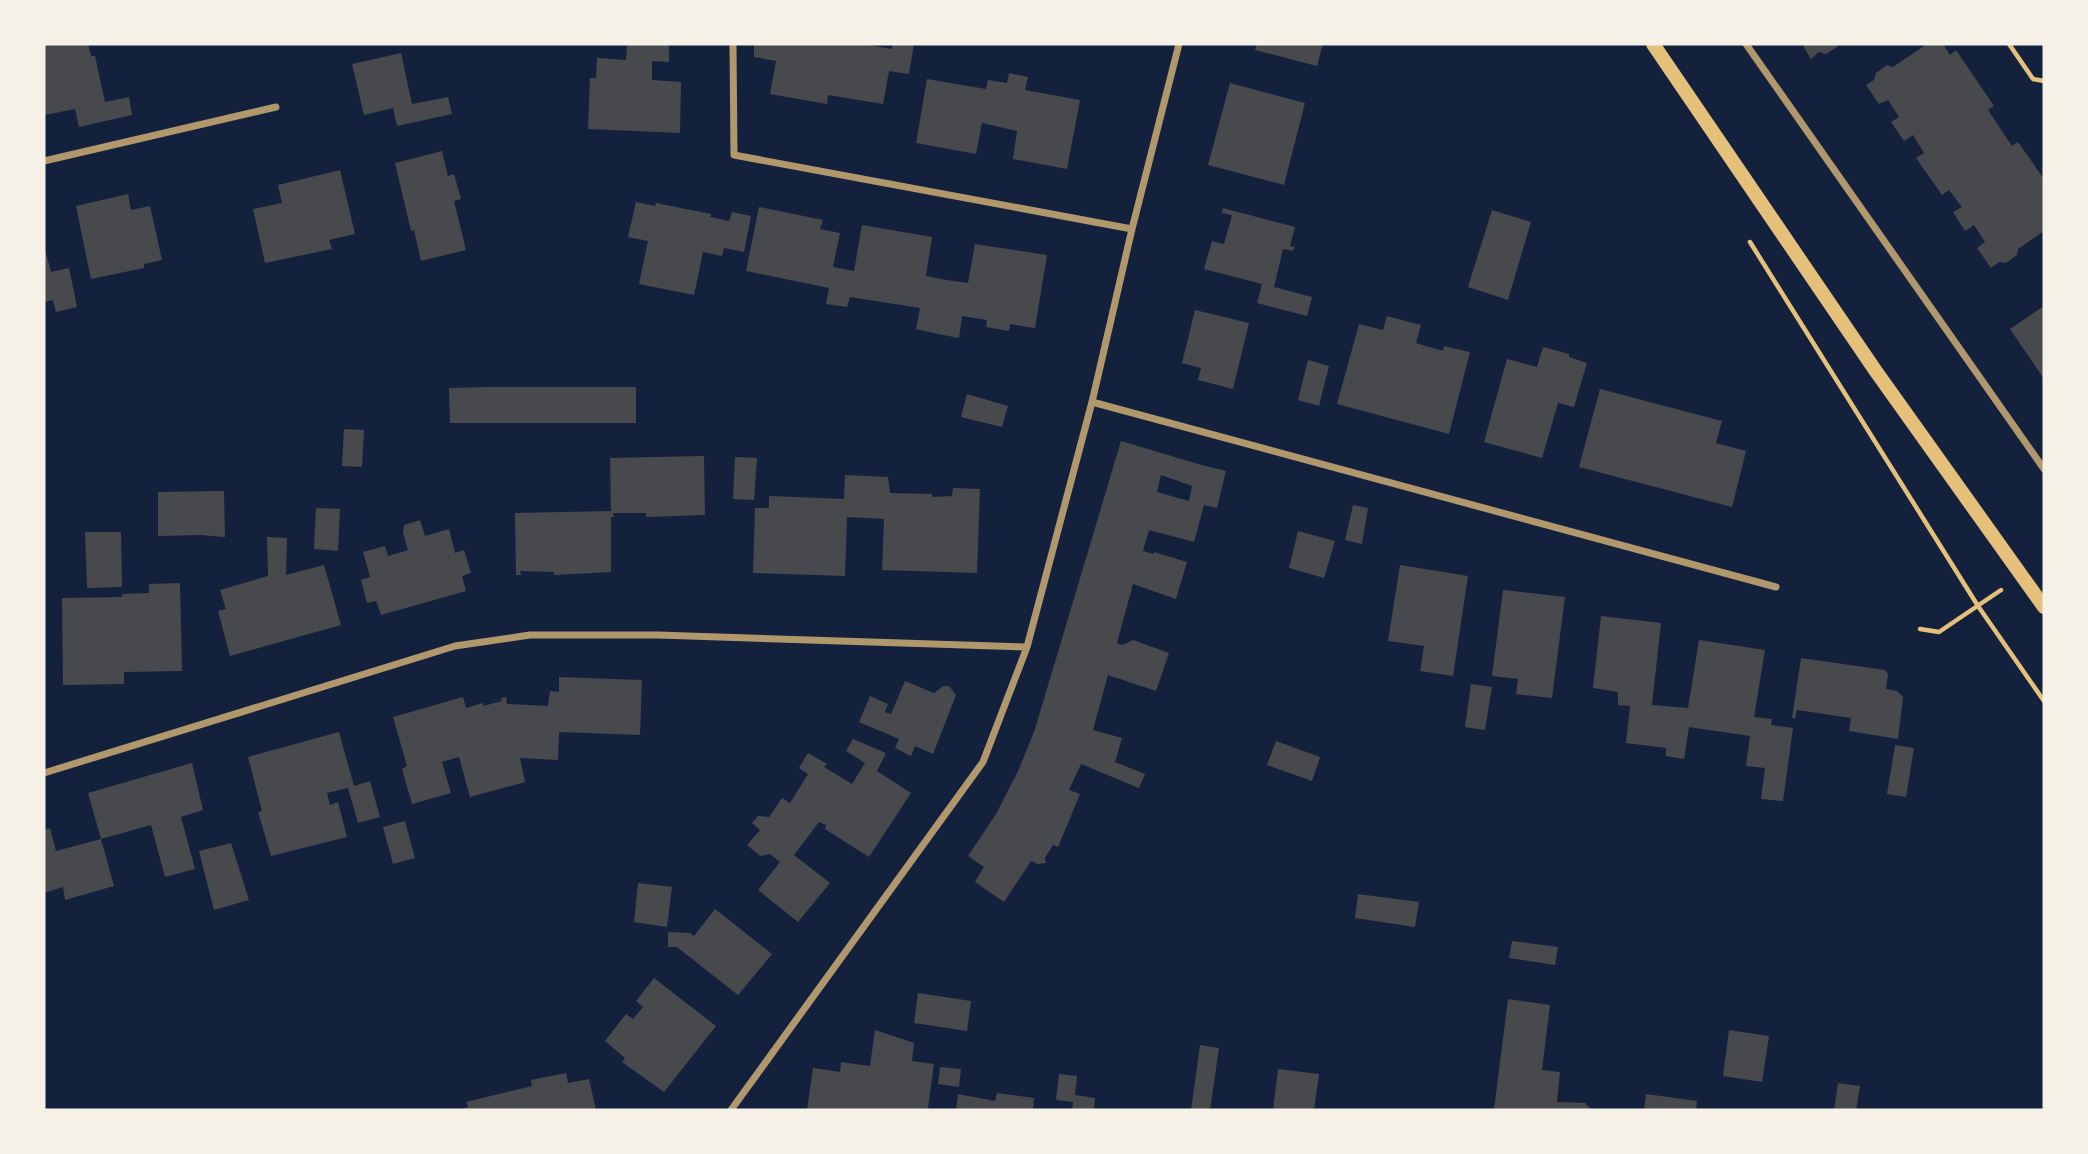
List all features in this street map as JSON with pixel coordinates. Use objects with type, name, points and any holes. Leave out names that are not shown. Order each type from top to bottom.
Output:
[{"type":"main road","points":[[1653,44],[1875,370],[2044,607]]},
{"type":"street","points":[[733,44],[734,155],[1132,229]]},
{"type":"street","points":[[731,1110],[983,762],[1027,647],[1092,402],[1179,44]]},
{"type":"street","points":[[1746,44],[2044,469]]},
{"type":"street","points":[[44,161],[276,107]]},
{"type":"street","points":[[1092,402],[1776,587]]},
{"type":"street","points":[[44,774],[455,646],[530,635],[658,635],[1027,647]]},
{"type":"path","points":[[2009,44],[2034,79],[2044,82]]},
{"type":"path","points":[[1743,231],[1978,606],[2044,701]]},
{"type":"path","points":[[1920,629],[1939,632],[2022,575]]},
{"type":"building","points":[[44,44],[88,44],[91,56],[95,56],[105,102],[129,97],[132,115],[79,127],[75,109],[45,115]]},
{"type":"building","points":[[627,44],[669,44],[669,62],[652,61],[652,80],[681,82],[680,133],[588,129],[590,78],[596,78],[597,58],[626,60]]},
{"type":"building","points":[[754,44],[861,44],[892,49],[893,44],[914,44],[909,74],[889,71],[883,104],[828,95],[827,104],[770,94],[776,61],[754,57]]},
{"type":"building","points":[[1257,44],[1323,44],[1317,66],[1255,50]]},
{"type":"building","points":[[1802,44],[1838,44],[1826,54],[1819,52],[1811,59]]},
{"type":"building","points":[[1927,44],[1943,44],[1950,55],[1956,50],[1994,106],[1988,110],[2012,146],[2018,142],[2044,179],[2044,231],[2018,249],[2017,255],[2006,263],[1999,262],[1991,268],[1977,248],[1985,242],[1974,225],[1965,231],[1953,212],[1962,207],[1949,190],[1942,195],[1916,158],[1924,153],[1913,135],[1904,141],[1891,122],[1899,117],[1888,100],[1879,104],[1866,85],[1887,65],[1893,67]]},
{"type":"building","points":[[401,53],[412,104],[448,97],[452,114],[397,126],[393,108],[364,115],[352,64]]},
{"type":"building","points":[[1009,73],[1028,77],[1025,90],[1080,100],[1067,169],[1013,159],[1017,131],[982,123],[976,154],[916,143],[927,79],[986,89],[988,80],[1007,83]]},
{"type":"building","points":[[1230,83],[1305,103],[1284,185],[1208,165]]},
{"type":"building","points":[[442,151],[448,176],[454,174],[461,199],[454,201],[466,250],[421,261],[395,163]]},
{"type":"building","points":[[340,170],[355,234],[329,240],[332,249],[265,263],[253,209],[282,203],[278,185]]},
{"type":"building","points":[[128,194],[131,210],[150,206],[162,260],[144,264],[144,268],[91,279],[76,206]]},
{"type":"building","points":[[636,202],[655,206],[656,203],[711,214],[710,217],[729,221],[732,212],[751,216],[744,252],[724,248],[722,256],[703,252],[694,295],[639,284],[648,241],[628,237]]},
{"type":"building","points":[[759,207],[823,220],[820,229],[840,233],[833,267],[854,271],[862,225],[932,237],[926,276],[947,280],[968,283],[975,244],[1047,255],[1035,328],[1010,324],[1009,331],[986,327],[987,320],[962,316],[959,338],[938,334],[916,329],[920,308],[850,297],[847,307],[826,304],[829,288],[746,271]]},
{"type":"building","points":[[1223,208],[1295,227],[1290,246],[1295,247],[1293,251],[1283,249],[1274,287],[1312,297],[1307,316],[1257,303],[1262,284],[1204,269],[1212,241],[1224,244],[1232,215],[1222,213]]},
{"type":"building","points":[[1492,210],[1531,222],[1508,300],[1468,287]]},
{"type":"building","points":[[44,245],[51,272],[69,268],[77,307],[56,312],[53,300],[44,302]]},
{"type":"building","points":[[2044,306],[2044,379],[2010,329]]},
{"type":"building","points":[[1195,310],[1249,323],[1233,389],[1198,380],[1201,368],[1182,363]]},
{"type":"building","points":[[1387,316],[1421,325],[1416,343],[1443,351],[1444,346],[1470,352],[1449,434],[1337,404],[1359,324],[1383,330]]},
{"type":"building","points":[[1543,347],[1569,354],[1569,357],[1587,363],[1574,407],[1558,403],[1542,458],[1484,442],[1507,359],[1537,367]]},
{"type":"building","points":[[1308,360],[1329,366],[1319,406],[1298,400]]},
{"type":"building","points":[[636,387],[636,423],[450,423],[449,388]]},
{"type":"building","points":[[1600,389],[1722,421],[1716,443],[1746,451],[1732,507],[1579,467]]},
{"type":"building","points":[[967,394],[1008,406],[1002,427],[961,417]]},
{"type":"building","points":[[344,429],[364,430],[362,467],[342,466]]},
{"type":"building","points":[[1121,441],[1226,471],[1217,508],[1204,505],[1194,542],[1149,530],[1143,551],[1187,562],[1176,599],[1133,584],[1117,643],[1122,645],[1133,640],[1169,653],[1156,691],[1108,675],[1093,730],[1122,738],[1115,762],[1145,774],[1139,788],[1081,764],[1069,790],[1080,794],[1058,847],[1053,845],[1045,858],[1046,863],[1031,861],[1004,902],[975,882],[984,867],[968,856],[996,814],[1019,769],[1035,729]],"holes":[[[1161,475],[1192,486],[1189,501],[1157,492]]]},
{"type":"building","points":[[704,456],[705,515],[646,517],[646,513],[613,513],[611,572],[554,575],[554,572],[520,571],[521,575],[516,575],[515,513],[611,511],[610,458]]},
{"type":"building","points":[[735,457],[757,458],[754,500],[733,499]]},
{"type":"building","points":[[845,475],[888,477],[890,493],[932,494],[932,497],[952,496],[953,488],[980,489],[977,573],[882,570],[884,519],[847,517],[845,576],[753,573],[755,508],[769,508],[769,496],[844,499]]},
{"type":"building","points":[[224,491],[225,537],[158,536],[158,492]]},
{"type":"building","points":[[1353,505],[1368,508],[1362,544],[1345,540]]},
{"type":"building","points":[[316,508],[340,509],[338,551],[314,549]]},
{"type":"building","points":[[420,520],[425,536],[449,529],[455,553],[464,550],[471,573],[462,576],[466,591],[381,615],[376,601],[367,603],[361,580],[370,577],[363,552],[385,546],[388,556],[408,550],[403,533],[404,525]]},
{"type":"building","points":[[1298,531],[1335,541],[1324,578],[1289,568]]},
{"type":"building","points":[[85,532],[121,532],[122,587],[87,588]]},
{"type":"building","points":[[267,537],[287,538],[286,575],[324,565],[341,625],[230,656],[218,611],[226,609],[220,590],[268,576]]},
{"type":"building","points":[[1400,565],[1468,576],[1453,676],[1420,671],[1424,646],[1388,641]]},
{"type":"building","points":[[180,583],[182,671],[124,672],[124,684],[63,685],[62,598],[122,597],[122,594],[149,593],[149,584]]},
{"type":"building","points":[[1503,590],[1565,597],[1552,698],[1516,694],[1518,679],[1492,676]]},
{"type":"building","points":[[1601,616],[1661,623],[1652,705],[1688,708],[1699,640],[1765,650],[1754,717],[1772,719],[1771,725],[1793,728],[1783,801],[1761,799],[1765,768],[1746,766],[1750,736],[1689,727],[1684,759],[1666,756],[1666,748],[1626,743],[1630,706],[1618,705],[1618,692],[1593,688]]},
{"type":"building","points":[[1801,658],[1885,670],[1888,674],[1886,689],[1897,691],[1903,697],[1898,739],[1849,731],[1851,718],[1797,710],[1795,718],[1792,718]]},
{"type":"building","points":[[559,677],[642,680],[640,735],[559,732],[558,760],[520,758],[525,782],[470,797],[459,757],[442,762],[451,793],[412,804],[402,769],[407,766],[393,717],[463,697],[466,708],[502,701],[501,698],[506,697],[507,704],[548,706],[550,691],[559,692]]},
{"type":"building","points":[[905,681],[934,693],[943,686],[949,686],[956,695],[933,754],[915,746],[911,756],[895,748],[899,739],[859,722],[870,696],[888,704],[885,712],[891,714]]},
{"type":"building","points":[[1471,684],[1492,687],[1485,730],[1465,727]]},
{"type":"building","points":[[339,732],[354,786],[370,781],[380,817],[358,823],[348,788],[327,793],[330,805],[338,802],[347,837],[271,856],[258,812],[262,811],[248,757]]},
{"type":"building","points":[[853,739],[886,753],[877,771],[911,793],[869,857],[825,829],[826,825],[819,822],[794,855],[830,883],[798,922],[758,890],[780,862],[770,854],[760,856],[747,845],[760,830],[752,823],[758,816],[769,817],[782,798],[790,803],[808,774],[799,768],[808,753],[827,764],[824,767],[852,784],[865,763],[846,751]]},
{"type":"building","points":[[1276,741],[1320,757],[1312,781],[1267,765]]},
{"type":"building","points":[[1895,745],[1914,748],[1906,797],[1887,794]]},
{"type":"building","points":[[192,763],[203,810],[181,817],[195,869],[165,877],[151,825],[101,839],[88,793]]},
{"type":"building","points":[[405,821],[415,858],[393,864],[383,827]]},
{"type":"building","points":[[50,828],[56,851],[101,839],[114,886],[65,900],[63,887],[44,893],[44,830]]},
{"type":"building","points":[[231,843],[249,900],[214,910],[199,851]]},
{"type":"building","points":[[638,883],[672,887],[667,927],[634,922]]},
{"type":"building","points":[[1358,894],[1419,902],[1415,927],[1355,918]]},
{"type":"building","points":[[715,909],[772,954],[738,995],[677,947],[668,947],[668,932],[690,933],[694,936]]},
{"type":"building","points":[[1512,941],[1558,947],[1555,965],[1509,958]]},
{"type":"building","points":[[654,978],[716,1026],[664,1092],[622,1062],[625,1058],[605,1041],[626,1014],[633,1019],[643,1007],[636,1001]]},
{"type":"building","points":[[918,993],[971,1001],[967,1031],[914,1023]]},
{"type":"building","points":[[1508,999],[1550,1005],[1542,1070],[1560,1072],[1557,1102],[1585,1103],[1592,1110],[1494,1110]]},
{"type":"building","points":[[875,1030],[914,1043],[912,1061],[934,1064],[928,1108],[807,1110],[813,1068],[840,1072],[841,1062],[870,1066]]},
{"type":"building","points":[[1729,1030],[1769,1036],[1762,1082],[1723,1076]]},
{"type":"building","points":[[1200,1045],[1219,1048],[1210,1110],[1191,1110]]},
{"type":"building","points":[[940,1067],[961,1069],[959,1087],[938,1084]]},
{"type":"building","points":[[1278,1069],[1319,1074],[1314,1110],[1273,1110]]},
{"type":"building","points":[[566,1073],[568,1083],[589,1079],[596,1110],[457,1110],[468,1107],[466,1102],[532,1086],[531,1080]]},
{"type":"building","points":[[1059,1074],[1077,1076],[1075,1095],[1095,1098],[1094,1110],[1072,1110],[1073,1102],[1056,1100]]},
{"type":"building","points":[[1838,1083],[1860,1086],[1856,1110],[1834,1110]]},
{"type":"building","points":[[997,1093],[1034,1098],[1033,1110],[956,1110],[958,1094],[995,1101]]},
{"type":"building","points":[[1646,1094],[1697,1101],[1696,1110],[1644,1110]]}]
